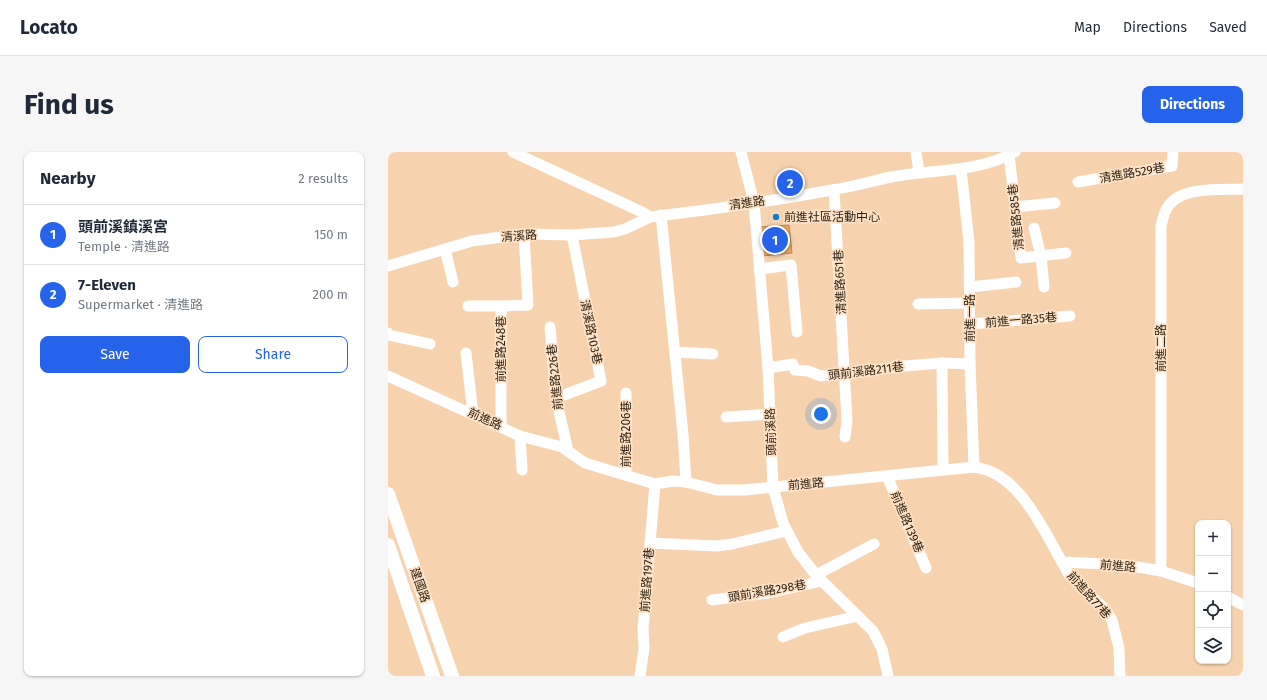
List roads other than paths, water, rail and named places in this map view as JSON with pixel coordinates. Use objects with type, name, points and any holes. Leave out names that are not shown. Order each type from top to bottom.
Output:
[{"type":"main road","name":"建國路","points":[[388,494],[452,676]]},
{"type":"main road","name":"建國路","points":[[389,551],[433,676]]},
{"type":"street","points":[[513,152],[650,216]]},
{"type":"street","name":"頭前溪路","points":[[741,152],[754,203],[768,368],[773,487],[783,523],[798,552],[819,578],[873,631],[882,649],[888,676]]},
{"type":"street","points":[[916,152],[920,173]]},
{"type":"street","name":"清進路529巷","points":[[1078,182],[1172,166],[1173,152]]},
{"type":"street","name":"清進路","points":[[650,216],[754,203],[834,190],[891,177],[961,169],[986,164],[1012,154]]},
{"type":"street","name":"清進路585巷","points":[[1012,154],[1015,207],[1021,258],[1066,253]]},
{"type":"street","name":"前進一路","points":[[961,169],[968,217],[971,324],[970,364],[974,467]]},
{"type":"street","name":"前進二路","points":[[1161,571],[1161,226],[1169,205],[1180,197],[1192,192],[1243,189]]},
{"type":"street","name":"清進路651巷","points":[[834,190],[845,374],[847,421],[845,437]]},
{"type":"street","points":[[1015,207],[1055,203]]},
{"type":"street","points":[[661,215],[683,434],[686,482]]},
{"type":"street","name":"清溪路","points":[[388,266],[472,241],[524,234],[572,235],[625,230],[650,216]]},
{"type":"street","points":[[1034,228],[1041,256],[1044,287]]},
{"type":"street","points":[[501,306],[528,305],[524,234]]},
{"type":"street","name":"清溪路103巷","points":[[556,398],[601,381],[572,235]]},
{"type":"street","points":[[445,249],[453,282]]},
{"type":"street","points":[[760,269],[791,265],[797,332]]},
{"type":"street","points":[[970,287],[1016,282]]},
{"type":"street","points":[[918,304],[970,304]]},
{"type":"street","name":"前進路248巷","points":[[468,306],[501,306],[501,426]]},
{"type":"street","name":"前進一路35巷","points":[[971,324],[1070,316]]},
{"type":"street","name":"前進路226巷","points":[[550,327],[556,398],[568,451]]},
{"type":"street","points":[[388,333],[389,335],[430,344]]},
{"type":"street","points":[[675,352],[713,354]]},
{"type":"street","points":[[466,353],[473,414]]},
{"type":"street","points":[[942,363],[943,465]]},
{"type":"street","name":"頭前溪路211巷","points":[[768,368],[793,364],[795,370],[808,371],[818,376],[904,366],[942,363],[970,364]]},
{"type":"street","name":"前進路","points":[[388,376],[501,426],[520,436],[562,447],[585,463],[654,484],[673,481],[686,482],[717,490],[744,490],[974,467],[983,468],[995,474],[1022,496],[1033,510],[1062,562],[1126,566],[1161,571],[1195,582]]},
{"type":"street","name":"前進路206巷","points":[[626,393],[626,475]]},
{"type":"street","points":[[726,417],[771,414]]},
{"type":"street","points":[[520,436],[522,470]]},
{"type":"street","name":"前進路139巷","points":[[887,476],[926,568]]},
{"type":"street","name":"前進路197巷","points":[[640,676],[644,648],[643,629],[654,484]]},
{"type":"street","points":[[650,543],[716,546],[732,544],[786,531]]},
{"type":"street","name":"頭前溪路298巷","points":[[712,600],[768,593],[819,578],[874,544]]},
{"type":"street","points":[[389,551],[407,548]]},
{"type":"street","name":"前進路77巷","points":[[1062,562],[1069,575],[1106,610],[1112,620],[1119,648],[1120,676]]},
{"type":"street","points":[[1231,599],[1243,605]]},
{"type":"street","points":[[783,638],[805,628],[858,616]]},
{"type":"place","name":"7-Eleven","points":[[790,183]]},
{"type":"place","name":"前進社區活動中心","points":[[776,217]]},
{"type":"place","name":"頭前溪鎮溪宮","points":[[775,240]]}]
